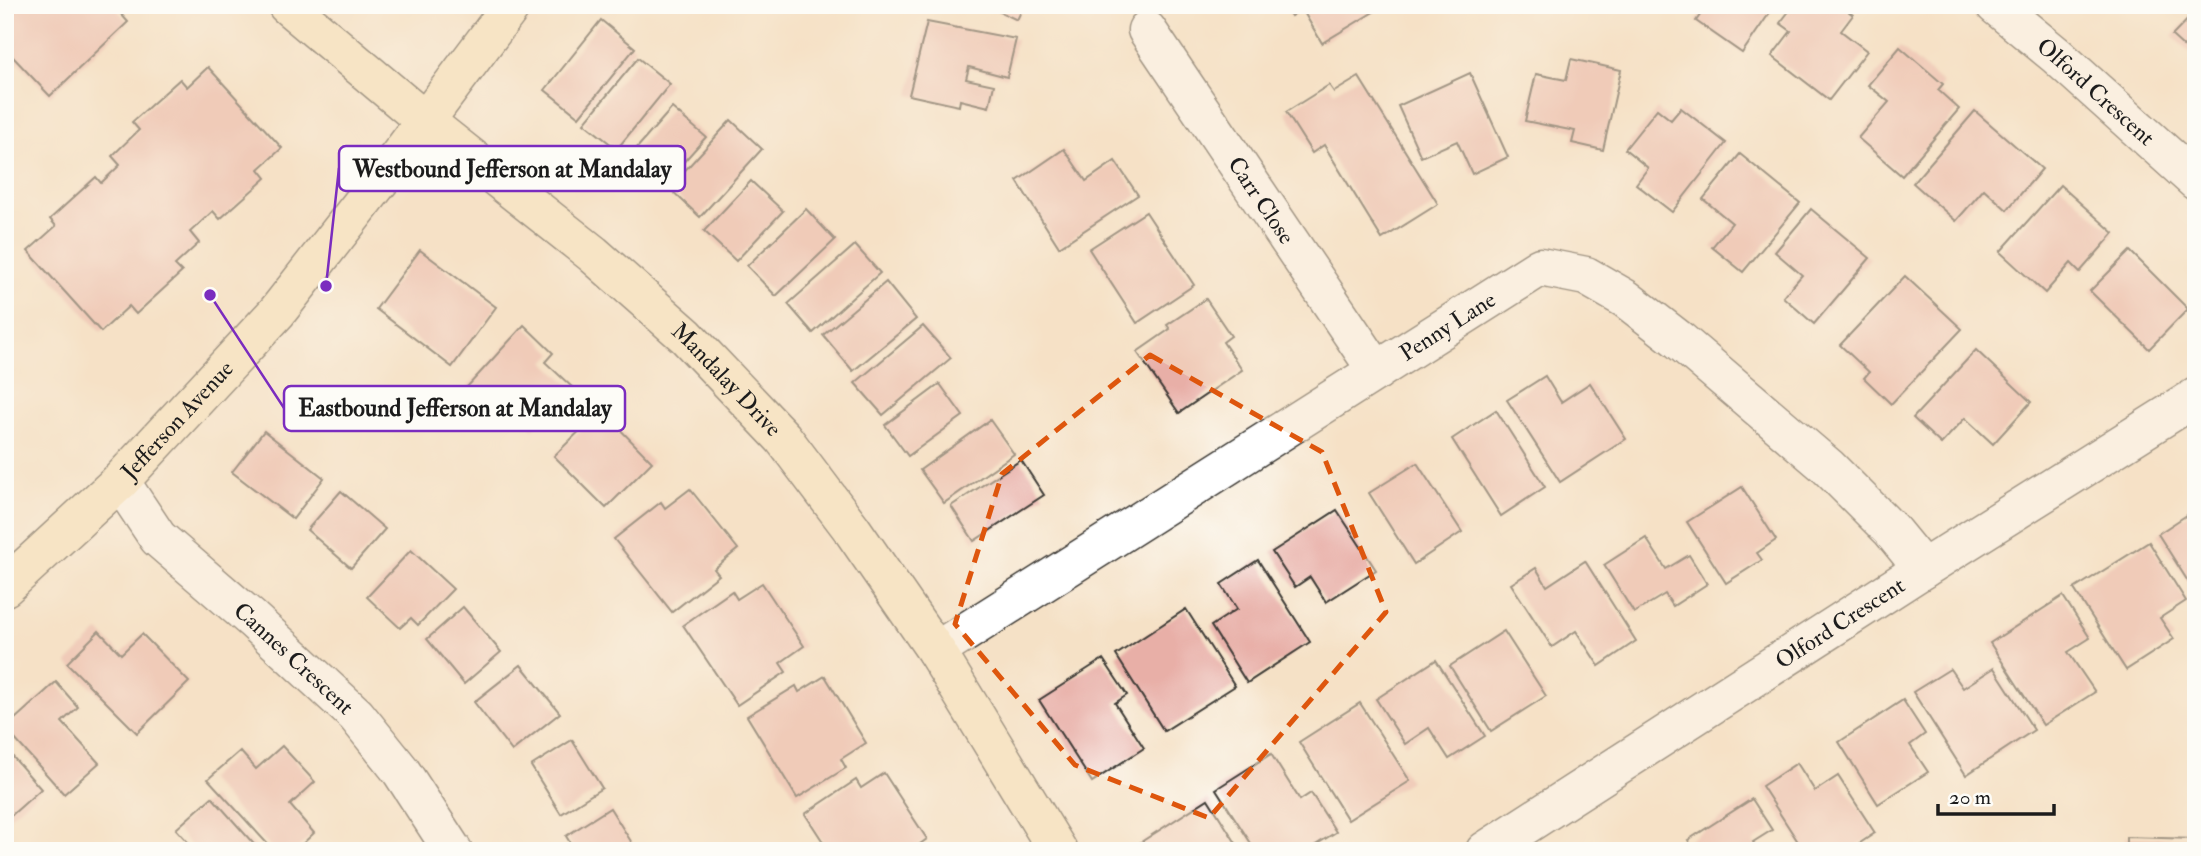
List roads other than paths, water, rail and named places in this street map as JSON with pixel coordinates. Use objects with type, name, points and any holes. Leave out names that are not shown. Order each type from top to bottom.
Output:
[{"type":"street","name":"Mandalay Drive","points":[[287,5],[425,121],[593,254],[686,335],[783,438],[851,528],[936,651],[1058,851]]},
{"type":"street","name":"Jefferson Avenue","points":[[5,587],[120,481],[277,312],[512,5]]},
{"type":"street","name":"Olford Crescent","points":[[1995,5],[2057,56],[2196,181]]},
{"type":"street","name":"Carr Close","points":[[1147,30],[1377,371]]},
{"type":"street","name":"Penny Lane","points":[[936,651],[1540,267],[1586,276],[1626,299],[1679,340],[1828,467],[1891,530],[1923,569]]},
{"type":"street","name":"Olford Crescent","points":[[1485,851],[2196,397]]},
{"type":"street","name":"Cannes Crescent","points":[[120,481],[158,538],[253,620],[356,715],[401,771],[453,851]]},
{"type":"place","name":"Westbound Jefferson at Mandalay","points":[[326,286]]},
{"type":"place","name":"Eastbound Jefferson at Mandalay","points":[[210,295]]}]
